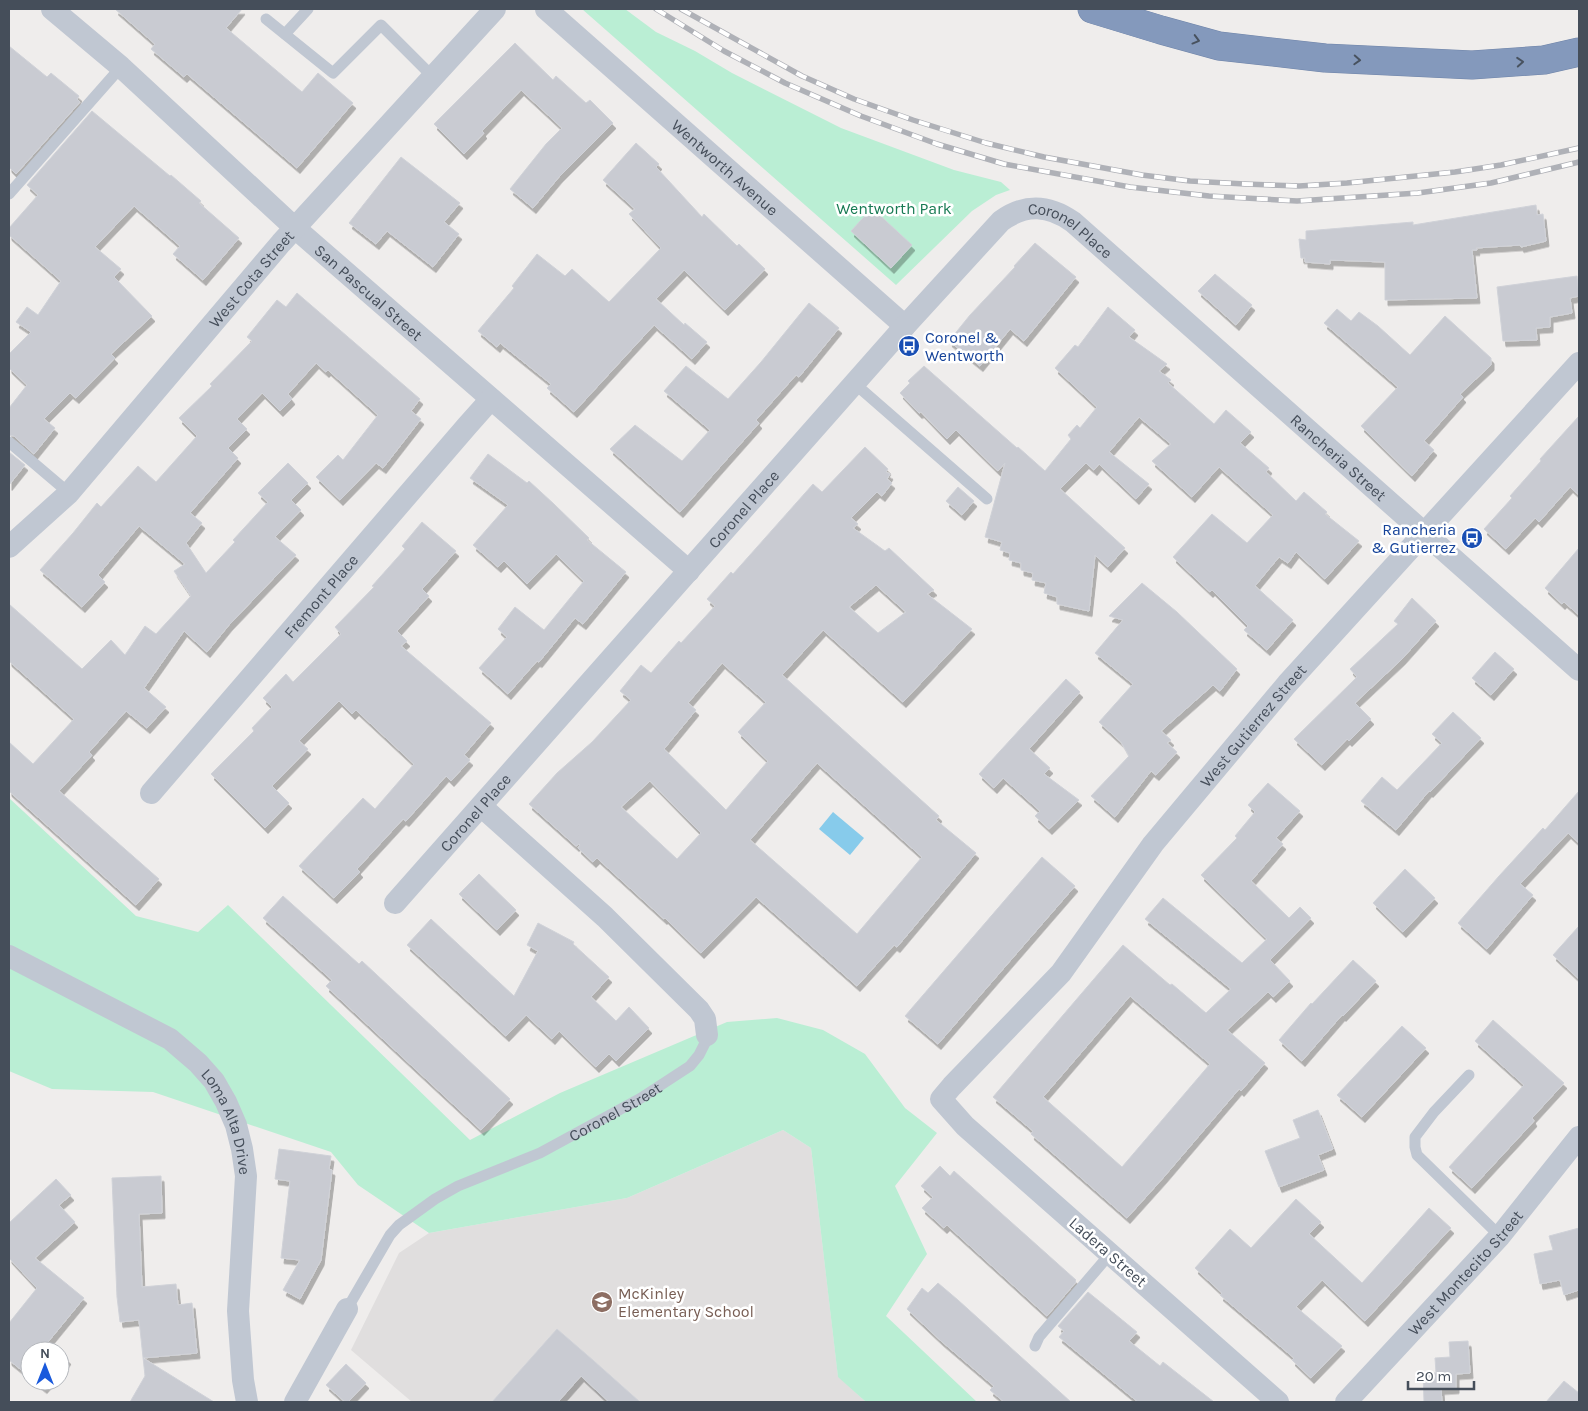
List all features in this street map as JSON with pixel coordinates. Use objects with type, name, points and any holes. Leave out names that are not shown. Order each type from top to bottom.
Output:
[{"type":"highway","points":[[1092,9],[1219,46],[1325,58],[1472,65],[1544,60],[1579,52]]},
{"type":"street","name":"San Pascual Street","points":[[52,9],[121,67],[295,228],[689,571]]},
{"type":"street","name":"West Cota Street","points":[[9,547],[69,493],[281,242],[495,9]]},
{"type":"street","name":"Wentworth Avenue","points":[[546,9],[905,326]]},
{"type":"street","name":"Coronel Place","points":[[395,903],[905,326],[1001,221],[1011,214],[1022,210],[1034,208],[1052,211],[1074,222],[1120,264]]},
{"type":"street","name":"Rancheria Street","points":[[1120,264],[1579,670]]},
{"type":"street","name":"West Gutierrez Street","points":[[942,1100],[952,1086],[1061,973],[1160,837],[1287,684],[1579,363]]},
{"type":"street","name":"Fremont Place","points":[[151,793],[491,399]]},
{"type":"street","name":"Coronel Street","points":[[481,806],[605,917],[699,1010],[705,1020],[707,1035]]},
{"type":"street","name":"Loma Alta Drive","points":[[9,956],[170,1038],[198,1063],[214,1082],[226,1102],[236,1125],[246,1176],[238,1311],[243,1380],[247,1402]]},
{"type":"street","name":"Ladera Street","points":[[942,1100],[964,1126],[1278,1402]]},
{"type":"street","name":"West Montecito Street","points":[[1346,1402],[1500,1236],[1579,1137]]},
{"type":"street","name":"Coronel Street","points":[[295,1402],[347,1309]]},
{"type":"lane","points":[[285,34],[308,9]]},
{"type":"lane","points":[[266,19],[333,73],[382,25],[433,77]]},
{"type":"lane","points":[[9,194],[121,67]]},
{"type":"lane","points":[[854,384],[987,500]]},
{"type":"lane","points":[[9,442],[69,493]]},
{"type":"lane","name":"Coronel Street","points":[[347,1309],[390,1235],[399,1225],[435,1199],[458,1186],[540,1153],[641,1098],[690,1066],[699,1055],[707,1035]]},
{"type":"lane","points":[[1468,1074],[1434,1112],[1415,1137],[1415,1147],[1418,1155],[1500,1236]]},
{"type":"lane","points":[[1034,1346],[1039,1337],[1110,1254]]},
{"type":"shaded area","name":"McKinley Elementary School","points":[[783,1130],[811,1148],[838,1376],[866,1402],[412,1402],[351,1350],[399,1253],[429,1233],[627,1198]]},
{"type":"green space","name":"Wentworth Park","points":[[582,9],[625,9],[656,32],[841,128],[954,170],[1001,182],[1010,190],[996,195],[972,211],[896,285]]},
{"type":"green space","points":[[9,798],[136,916],[198,932],[228,905],[470,1140],[560,1093],[727,1022],[777,1018],[823,1030],[865,1054],[905,1108],[937,1133],[895,1186],[927,1254],[886,1316],[977,1402],[866,1402],[838,1377],[811,1148],[783,1130],[627,1198],[429,1233],[358,1185],[331,1152],[153,1092],[52,1089],[9,1071]]},
{"type":"water","points":[[833,812],[864,838],[850,855],[819,829]]},
{"type":"building","points":[[115,9],[242,9],[226,28],[302,92],[318,73],[353,103],[297,168],[187,74],[184,77],[151,49],[155,44]]},
{"type":"building","points":[[515,43],[553,80],[556,76],[586,103],[590,100],[613,123],[559,177],[533,208],[510,189],[546,144],[562,128],[521,90],[482,131],[484,133],[464,154],[434,124]]},
{"type":"building","points":[[9,46],[47,77],[51,73],[79,96],[77,99],[80,102],[16,174],[9,167]]},
{"type":"building","points":[[92,111],[171,175],[201,201],[199,203],[239,238],[203,280],[173,254],[180,246],[134,206],[95,247],[121,269],[114,277],[152,316],[111,354],[115,358],[76,398],[70,393],[44,419],[55,428],[34,454],[14,436],[9,435],[9,408],[27,385],[9,368],[9,354],[31,332],[16,322],[27,307],[38,315],[61,281],[9,235],[9,228],[38,195],[27,185]]},
{"type":"building","points":[[636,143],[659,164],[656,167],[702,217],[704,214],[737,246],[739,244],[765,269],[725,310],[684,270],[656,299],[684,325],[685,323],[707,342],[692,359],[654,325],[574,412],[547,388],[551,384],[500,343],[497,347],[478,331],[514,288],[512,286],[537,254],[565,276],[572,269],[609,302],[661,248],[629,214],[635,209],[603,180]]},
{"type":"building","points":[[401,157],[460,203],[444,222],[459,234],[433,267],[387,231],[376,244],[349,223]]},
{"type":"building","points":[[1536,205],[1537,215],[1543,214],[1546,241],[1521,247],[1520,245],[1476,248],[1477,250],[1472,250],[1477,298],[1385,300],[1385,262],[1330,260],[1330,264],[1305,262],[1305,258],[1301,258],[1299,239],[1306,240],[1306,231],[1413,222],[1413,225]]},
{"type":"building","points":[[872,208],[912,245],[891,268],[851,231]]},
{"type":"building","points":[[1035,243],[1076,277],[1024,341],[1010,329],[980,366],[949,341]]},
{"type":"building","points":[[1215,274],[1252,305],[1236,325],[1198,291]]},
{"type":"building","points":[[1577,276],[1579,296],[1570,298],[1572,313],[1550,317],[1550,327],[1536,328],[1537,340],[1503,341],[1497,287]]},
{"type":"building","points":[[297,293],[420,399],[411,411],[421,419],[383,468],[376,463],[340,500],[316,477],[338,455],[343,460],[378,415],[328,370],[326,372],[316,363],[288,394],[292,399],[280,411],[262,393],[237,419],[247,429],[228,448],[238,458],[190,513],[202,523],[186,543],[206,573],[268,502],[258,493],[288,463],[308,483],[291,500],[301,510],[275,537],[296,555],[229,625],[207,652],[184,631],[144,688],[166,707],[147,728],[126,711],[89,752],[92,755],[59,791],[159,879],[136,905],[9,791],[9,742],[33,764],[74,719],[9,661],[9,604],[82,669],[111,640],[125,655],[145,626],[156,634],[191,596],[174,571],[185,564],[139,526],[98,575],[105,582],[82,607],[40,570],[97,503],[101,507],[138,466],[156,482],[197,436],[179,418],[212,386],[210,384],[252,341],[247,337],[277,300],[286,307]]},
{"type":"building","points":[[809,303],[839,328],[799,377],[796,375],[756,420],[759,423],[680,512],[610,449],[635,425],[682,461],[710,430],[664,391],[686,366],[728,399]]},
{"type":"building","points":[[1108,307],[1135,330],[1129,337],[1167,364],[1159,371],[1171,380],[1168,383],[1214,424],[1226,410],[1251,432],[1240,443],[1269,468],[1266,472],[1296,501],[1304,492],[1327,512],[1325,514],[1359,541],[1325,579],[1296,552],[1288,563],[1279,557],[1255,586],[1293,620],[1267,650],[1244,630],[1248,626],[1212,590],[1210,592],[1173,557],[1212,514],[1247,543],[1273,515],[1219,467],[1192,497],[1152,461],[1171,444],[1139,417],[1109,452],[1149,484],[1136,499],[1099,464],[1094,470],[1086,463],[1060,489],[1125,548],[1108,567],[1095,555],[1089,611],[1057,604],[1057,597],[1044,593],[1046,583],[1032,580],[1033,573],[1021,570],[1021,563],[1009,560],[1010,553],[1000,550],[1002,542],[985,537],[1005,463],[998,471],[956,430],[947,439],[900,393],[910,383],[908,381],[924,366],[1045,471],[1071,439],[1068,435],[1077,425],[1080,428],[1097,407],[1055,368],[1075,345],[1078,347]]},
{"type":"building","points":[[1337,309],[1351,321],[1359,312],[1378,326],[1410,355],[1445,316],[1491,358],[1491,365],[1460,394],[1463,397],[1424,441],[1434,450],[1412,476],[1361,426],[1398,387],[1324,323]]},
{"type":"building","points":[[1579,416],[1579,495],[1570,487],[1539,522],[1535,518],[1506,549],[1484,529],[1512,498],[1510,496],[1541,461],[1540,459]]},
{"type":"building","points":[[865,447],[888,469],[886,472],[890,474],[887,479],[892,483],[882,496],[877,492],[851,518],[858,524],[853,528],[885,551],[889,548],[934,590],[927,594],[972,629],[903,702],[823,630],[782,675],[939,816],[936,820],[976,853],[897,947],[894,945],[857,986],[756,897],[701,953],[665,918],[597,858],[593,862],[578,848],[579,844],[576,846],[529,804],[557,773],[592,742],[631,700],[620,691],[641,665],[651,673],[679,641],[681,643],[715,606],[707,599],[731,572],[733,574],[813,484],[822,492]],"holes":[[[876,585],[906,612],[878,633],[849,607]],[[722,663],[766,702],[738,732],[768,761],[726,810],[664,749],[696,710],[688,703]],[[817,763],[922,857],[857,934],[750,840]],[[650,781],[701,833],[677,859],[621,807]]]},
{"type":"building","points":[[9,452],[25,465],[9,485]]},
{"type":"building","points":[[488,454],[527,483],[529,481],[589,538],[587,540],[626,572],[583,624],[575,618],[539,662],[537,661],[508,694],[479,668],[507,637],[498,629],[515,607],[544,630],[584,581],[556,554],[527,584],[504,561],[498,567],[473,545],[508,505],[470,478]]},
{"type":"building","points":[[958,487],[974,501],[962,515],[946,501]]},
{"type":"building","points":[[422,522],[456,551],[422,589],[429,596],[397,631],[407,641],[401,646],[491,723],[464,755],[470,760],[451,781],[446,776],[406,821],[403,819],[357,869],[360,872],[334,898],[299,866],[363,798],[375,809],[414,764],[356,710],[352,714],[339,701],[299,741],[308,749],[272,786],[289,803],[265,828],[211,774],[254,731],[252,728],[272,707],[263,698],[286,674],[293,682],[341,634],[335,627],[374,587],[372,586],[405,549],[402,546]]},
{"type":"building","points":[[1579,548],[1579,615],[1564,602],[1562,604],[1545,588]]},
{"type":"building","points":[[1142,583],[1177,612],[1237,669],[1220,691],[1213,685],[1161,731],[1171,740],[1167,743],[1177,752],[1156,775],[1151,771],[1115,817],[1091,796],[1129,756],[1121,742],[1099,722],[1133,684],[1095,653],[1123,620],[1109,616]]},
{"type":"building","points":[[1412,598],[1436,621],[1402,659],[1355,703],[1371,719],[1349,741],[1347,739],[1322,765],[1294,739],[1357,677],[1350,669],[1398,624],[1394,621]]},
{"type":"building","points":[[1495,652],[1514,669],[1491,695],[1472,678]]},
{"type":"building","points":[[1066,679],[1080,692],[1029,749],[1050,768],[1044,774],[1079,800],[1049,829],[1035,816],[1040,811],[1003,778],[994,788],[979,774]]},
{"type":"building","points":[[1453,712],[1481,738],[1429,791],[1396,830],[1361,801],[1382,777],[1397,790],[1442,743],[1432,734]]},
{"type":"building","points":[[1268,783],[1300,811],[1276,838],[1283,844],[1251,881],[1289,918],[1300,907],[1311,918],[1270,960],[1290,981],[1273,997],[1268,992],[1227,1030],[1265,1063],[1241,1091],[1239,1089],[1127,1218],[1031,1134],[1033,1131],[993,1097],[1123,945],[1206,1013],[1231,989],[1145,919],[1163,898],[1242,963],[1267,939],[1201,875],[1237,838],[1235,836],[1255,812],[1248,805]],"holes":[[[1130,996],[1210,1064],[1122,1167],[1043,1097]]]},
{"type":"building","points":[[1579,791],[1579,843],[1568,833],[1520,884],[1533,895],[1487,949],[1458,923],[1543,828],[1545,830]]},
{"type":"building","points":[[1042,857],[1075,886],[938,1044],[905,1016]]},
{"type":"building","points":[[1405,869],[1435,898],[1403,932],[1373,903]]},
{"type":"building","points":[[479,874],[516,910],[497,930],[459,894]]},
{"type":"building","points":[[283,896],[359,964],[362,961],[510,1099],[481,1130],[326,986],[332,980],[263,918]]},
{"type":"building","points":[[431,919],[514,996],[538,951],[527,945],[538,923],[574,942],[573,944],[609,977],[591,997],[616,1021],[629,1007],[649,1028],[616,1061],[609,1054],[596,1067],[559,1031],[552,1039],[526,1015],[506,1036],[407,945]]},
{"type":"building","points":[[1579,926],[1579,979],[1553,955]]},
{"type":"building","points":[[1353,960],[1376,981],[1342,1015],[1302,1061],[1279,1040],[1311,1003]]},
{"type":"building","points":[[1493,1020],[1564,1083],[1532,1118],[1534,1121],[1472,1188],[1449,1167],[1524,1085],[1475,1041]]},
{"type":"building","points":[[1402,1026],[1426,1048],[1362,1117],[1337,1095]]},
{"type":"building","points":[[1318,1110],[1333,1149],[1318,1155],[1324,1170],[1279,1187],[1265,1151],[1300,1138],[1293,1120]]},
{"type":"building","points":[[279,1149],[331,1156],[329,1169],[332,1170],[321,1260],[300,1299],[283,1290],[300,1260],[281,1258],[290,1181],[275,1179]]},
{"type":"building","points":[[940,1166],[950,1176],[954,1171],[1076,1280],[1047,1316],[947,1225],[944,1228],[922,1208],[933,1197],[921,1186]]},
{"type":"building","points":[[161,1176],[162,1213],[139,1214],[142,1287],[176,1284],[178,1305],[192,1303],[197,1353],[143,1358],[139,1320],[120,1322],[117,1297],[112,1178]]},
{"type":"building","points":[[56,1179],[71,1195],[59,1205],[75,1222],[35,1258],[84,1298],[49,1341],[20,1341],[20,1369],[9,1360],[9,1323],[37,1288],[9,1258],[9,1223]]},
{"type":"building","points":[[1296,1199],[1321,1222],[1309,1234],[1362,1283],[1429,1208],[1451,1228],[1365,1321],[1322,1280],[1296,1307],[1342,1346],[1311,1378],[1292,1360],[1294,1358],[1220,1295],[1222,1293],[1195,1268],[1230,1229],[1251,1248]]},
{"type":"building","points":[[1579,1228],[1579,1290],[1564,1295],[1560,1280],[1540,1284],[1534,1254],[1553,1250],[1549,1236]]},
{"type":"building","points":[[938,1283],[1071,1402],[1004,1402],[990,1390],[994,1386],[907,1309],[922,1288],[928,1293]]},
{"type":"building","points":[[1088,1292],[1137,1332],[1129,1341],[1160,1366],[1163,1362],[1214,1402],[1138,1402],[1059,1337],[1064,1331],[1058,1326]]},
{"type":"building","points":[[557,1329],[640,1402],[609,1402],[581,1376],[558,1402],[492,1402]]},
{"type":"building","points":[[1468,1341],[1470,1373],[1456,1374],[1456,1388],[1441,1389],[1442,1402],[1424,1402],[1423,1373],[1436,1373],[1435,1358],[1450,1357],[1449,1342]]},
{"type":"building","points":[[143,1358],[214,1402],[130,1402],[145,1376]]},
{"type":"building","points":[[346,1364],[366,1383],[348,1402],[345,1402],[326,1385]]},
{"type":"building","points":[[1564,1381],[1579,1393],[1579,1402],[1546,1402]]},
{"type":"railway","points":[[656,9],[724,51],[785,83],[861,116],[937,144],[1004,164],[1130,187],[1209,196],[1297,201],[1418,193],[1491,183],[1579,162]]},
{"type":"railway","points":[[681,9],[802,76],[854,99],[986,143],[1044,157],[1142,175],[1190,181],[1299,186],[1455,172],[1501,165],[1579,148]]},
{"type":"place","name":"Coronel & Wentworth","points":[[909,346]]},
{"type":"place","name":"Rancheria & Gutierrez","points":[[1472,538]]},
{"type":"place","name":"McKinley Elementary School","points":[[602,1302]]}]
